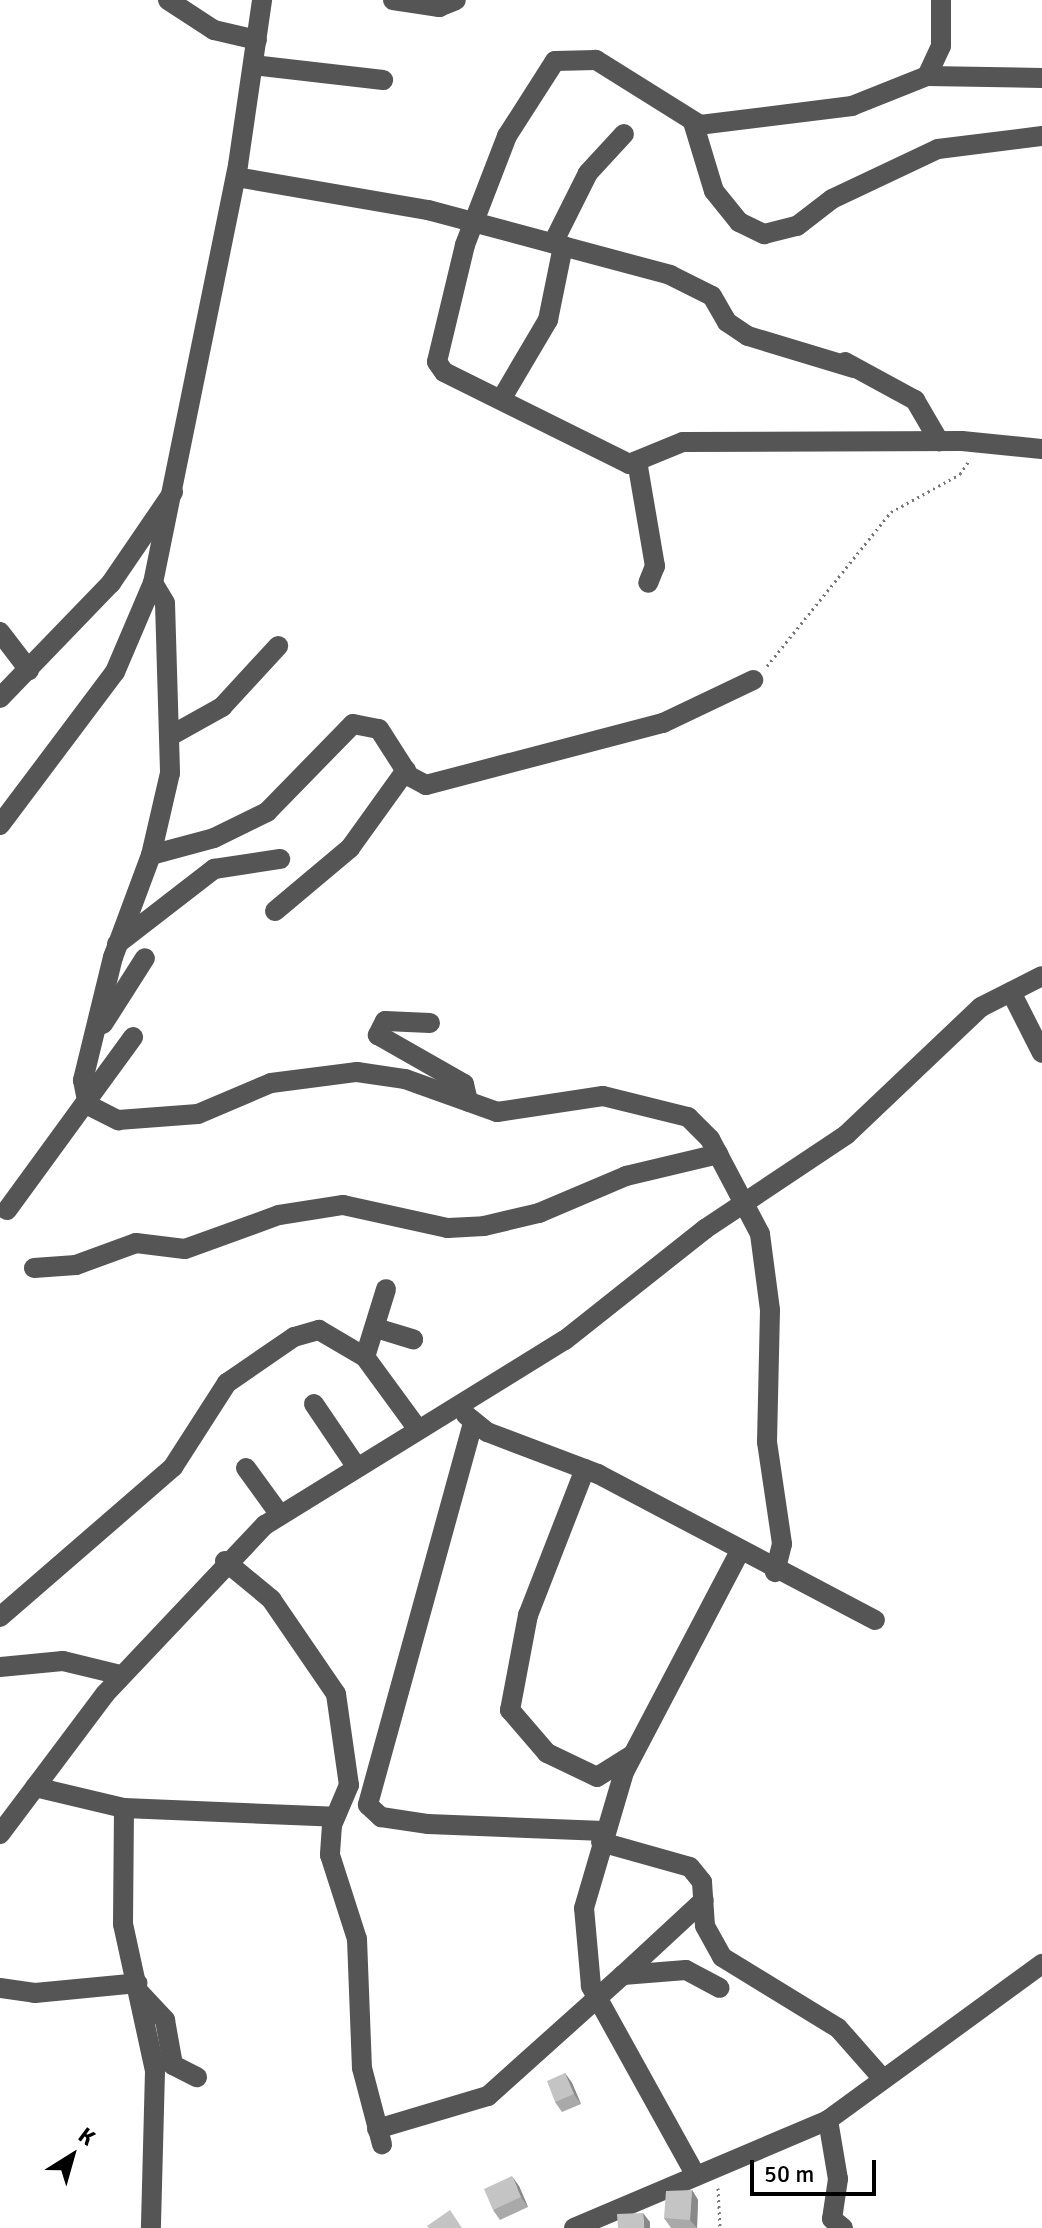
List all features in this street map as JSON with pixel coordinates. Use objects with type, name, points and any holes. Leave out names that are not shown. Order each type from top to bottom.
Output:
[{"type":"street","points":[[168,0],[214,30],[257,40]]},
{"type":"street","points":[[0,825],[109,681],[153,583],[236,177],[262,0]]},
{"type":"street","points":[[393,0],[439,7],[456,0]]},
{"type":"street","points":[[927,76],[940,54],[941,0]]},
{"type":"street","points":[[1042,78],[927,76],[852,106],[710,127],[693,122],[624,73],[566,56],[519,114],[474,223],[436,354],[444,372],[502,398],[610,456],[637,461],[654,448],[683,442],[939,441],[1042,449]]},
{"type":"street","points":[[253,65],[383,80]]},
{"type":"street","points":[[693,122],[714,191],[739,222],[764,234],[797,226],[832,199],[938,149],[1042,136]]},
{"type":"street","points":[[502,398],[548,320],[558,245],[588,173],[624,134]]},
{"type":"street","points":[[236,177],[474,223],[699,287],[748,336],[854,368]]},
{"type":"street","points":[[813,342],[915,400],[939,441]]},
{"type":"street","points":[[637,461],[655,566],[648,583]]},
{"type":"street","points":[[0,698],[111,583],[173,492]]},
{"type":"street","points":[[88,1105],[83,1080],[99,1028],[117,944],[151,855],[170,773],[165,603],[153,583]]},
{"type":"street","points":[[0,632],[29,670]]},
{"type":"street","points":[[170,736],[222,707],[278,646]]},
{"type":"street","points":[[151,855],[214,838],[267,812],[353,724],[379,729],[406,770],[426,785],[663,723],[753,680]]},
{"type":"street","points":[[275,911],[350,848],[406,770]]},
{"type":"street","points":[[117,944],[214,869],[280,859]]},
{"type":"street","points":[[99,1028],[145,958]]},
{"type":"street","points":[[0,1834],[121,1675],[225,1561],[280,1515],[456,1404],[565,1340],[746,1202],[846,1135],[981,1007],[1042,976]]},
{"type":"street","points":[[1011,992],[1042,1053]]},
{"type":"street","points":[[430,1023],[385,1021],[377,1031],[464,1084],[468,1102]]},
{"type":"street","points":[[7,1210],[88,1105],[133,1037]]},
{"type":"street","points":[[88,1105],[118,1120],[198,1114],[271,1083],[357,1072],[405,1079],[497,1112],[582,1097],[644,1101],[688,1117],[718,1154],[746,1202],[769,1287],[766,1413],[782,1544],[775,1572]]},
{"type":"street","points":[[34,1268],[76,1265],[136,1243],[185,1249],[279,1215],[343,1205],[448,1228],[484,1226],[539,1213],[626,1176],[718,1154]]},
{"type":"street","points":[[365,1357],[386,1289]]},
{"type":"street","points":[[376,1328],[413,1339]]},
{"type":"street","points":[[0,1617],[182,1458],[237,1374],[312,1331],[365,1357],[417,1428]]},
{"type":"street","points":[[314,1404],[356,1466]]},
{"type":"street","points":[[456,1404],[473,1423],[585,1469],[775,1572],[875,1620]]},
{"type":"street","points":[[473,1423],[368,1805],[381,1817],[428,1824],[602,1836],[690,1867],[704,1900],[705,1926],[722,1957],[838,2028],[883,2079]]},
{"type":"street","points":[[246,1468],[280,1515]]},
{"type":"street","points":[[585,1469],[528,1615],[510,1710],[547,1753],[597,1777],[631,1756]]},
{"type":"street","points":[[695,2174],[596,1998],[584,1908],[602,1836],[631,1756],[740,1551]]},
{"type":"street","points":[[225,1561],[271,1599],[331,1682],[349,1785],[335,1817],[330,1855],[357,1939],[362,2068],[380,2137],[488,2096],[704,1900]]},
{"type":"street","points":[[0,1667],[63,1661],[121,1675]]},
{"type":"street","points":[[35,1787],[124,1808],[335,1817]]},
{"type":"street","points":[[124,1808],[123,1924],[139,1988],[156,2090],[151,2228]]},
{"type":"street","points":[[574,2228],[716,2164],[828,2120],[1042,1964]]},
{"type":"street","points":[[623,1975],[686,1970],[720,1988]]},
{"type":"street","points":[[0,1988],[35,1993],[139,1988]]},
{"type":"street","points":[[139,1988],[165,2020],[173,2065],[197,2077]]},
{"type":"street","points":[[828,2120],[838,2179],[834,2225]]},
{"type":"path","points":[[753,680],[891,512],[965,470],[973,442]]},
{"type":"path","points":[[716,2164],[720,2228]]},
{"type":"building","points":[[565,2073],[574,2094],[555,2102],[547,2081]]},
{"type":"building","points":[[512,2176],[521,2197],[493,2210],[484,2189]]},
{"type":"building","points":[[692,2190],[690,2220],[664,2218],[666,2191]]},
{"type":"building","points":[[450,2210],[462,2228],[427,2226]]},
{"type":"building","points":[[643,2213],[644,2228],[618,2228],[617,2214]]}]
